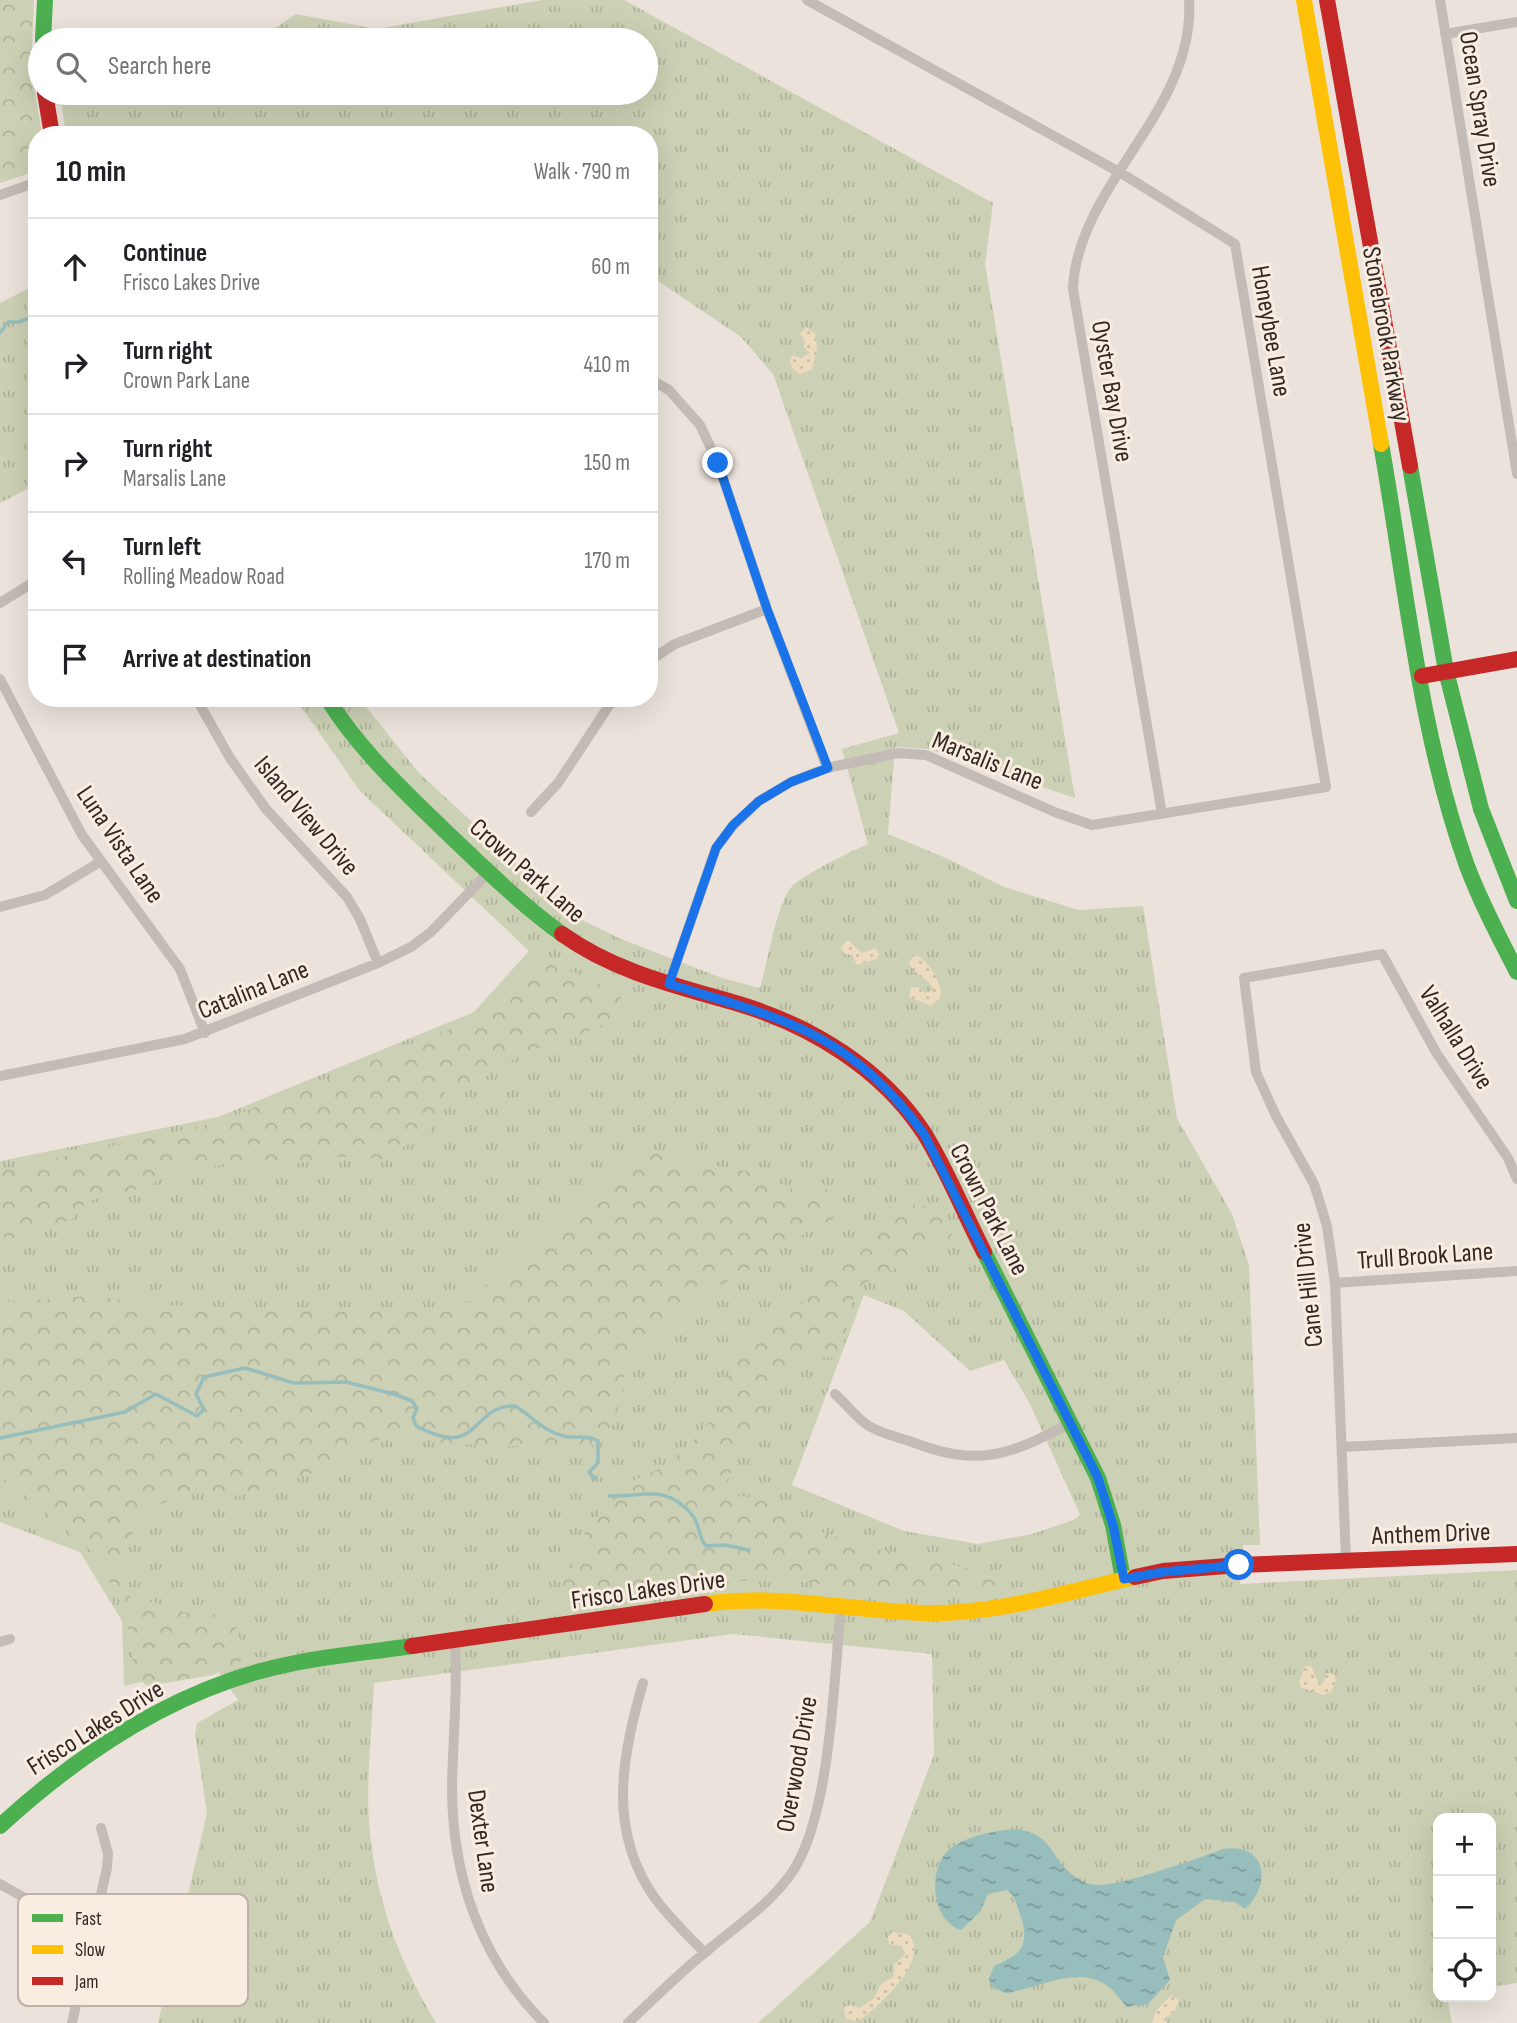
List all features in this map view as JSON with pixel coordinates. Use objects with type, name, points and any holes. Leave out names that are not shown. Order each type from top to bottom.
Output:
[{"type":"street","points":[[44,28],[45,0]]},
{"type":"street","name":"Honeybee Lane","points":[[807,0],[1121,173],[1235,244],[1326,787]]},
{"type":"street","name":"Oyster Bay Drive","points":[[1162,814],[1073,289],[1074,268],[1086,231],[1185,55],[1190,22],[1189,0]]},
{"type":"street","name":"Stonebrook Parkway","points":[[1304,0],[1422,676],[1446,794],[1471,878],[1517,972]]},
{"type":"street","name":"Stonebrook Parkway","points":[[1327,0],[1446,671],[1481,809],[1517,901]]},
{"type":"street","name":"Ocean Spray Drive","points":[[1440,0],[1517,474]]},
{"type":"street","points":[[1445,34],[1517,22]]},
{"type":"street","points":[[47,105],[50,126]]},
{"type":"street","points":[[0,195],[28,185]]},
{"type":"street","points":[[658,384],[669,390],[700,425],[718,463],[767,609],[828,768]]},
{"type":"street","points":[[0,603],[28,586]]},
{"type":"street","points":[[658,655],[676,644],[767,609]]},
{"type":"street","points":[[1422,676],[1517,659]]},
{"type":"street","name":"Luna Vista Lane","points":[[0,679],[66,807],[100,862],[180,969],[205,1033]]},
{"type":"street","name":"Island View Drive","points":[[202,707],[230,758],[266,809],[347,897],[360,919],[378,963]]},
{"type":"street","name":"Crown Park Lane","points":[[339,707],[377,764],[488,873],[551,929],[620,967],[781,1018],[827,1041],[863,1065],[899,1100],[924,1134],[1098,1478],[1113,1525],[1124,1579]]},
{"type":"street","points":[[531,812],[558,783],[608,707]]},
{"type":"street","name":"Marsalis Lane","points":[[669,984],[716,848],[733,825],[759,801],[791,782],[828,768],[898,753],[926,755],[1057,813],[1092,825],[1326,787]]},
{"type":"street","points":[[0,907],[45,895],[100,862]]},
{"type":"street","name":"Catalina Lane","points":[[0,1076],[144,1049],[205,1033],[378,963],[411,947],[431,932],[488,873]]},
{"type":"street","name":"Cane Hill Drive","points":[[1346,1560],[1335,1283],[1327,1226],[1314,1184],[1276,1116],[1256,1072],[1244,978],[1382,954]]},
{"type":"street","name":"Valhalla Drive","points":[[1382,954],[1437,1054],[1508,1158],[1517,1179]]},
{"type":"street","name":"Trull Brook Lane","points":[[1335,1283],[1517,1271]]},
{"type":"street","points":[[835,1394],[867,1425],[946,1455],[976,1457],[1005,1452],[1031,1444],[1072,1423]]},
{"type":"street","points":[[1342,1447],[1517,1438]]},
{"type":"street","name":"Anthem Drive","points":[[1346,1560],[1517,1553]]},
{"type":"street","name":"Frisco Lakes Drive","points":[[0,1826],[49,1781],[156,1712],[213,1686],[294,1663],[719,1602],[789,1601],[924,1614],[978,1612],[1163,1572],[1346,1560]]},
{"type":"street","name":"Overwood Drive","points":[[628,2023],[704,1952],[768,1901],[793,1872],[813,1832],[828,1739],[841,1605]]},
{"type":"street","name":"Dexter Lane","points":[[455,1642],[458,1692],[452,1787],[466,1900],[492,1958],[522,2001],[544,2023]]},
{"type":"street","points":[[643,1683],[630,1726],[621,1804],[628,1842],[640,1874],[656,1900],[704,1952]]},
{"type":"street","points":[[101,1828],[108,1853],[102,1894]]},
{"type":"street","points":[[0,1884],[18,1894]]},
{"type":"green space","points":[[0,0],[34,0],[33,28],[28,28],[28,105],[37,105],[41,126],[28,126],[28,174],[0,183]]},
{"type":"green space","points":[[542,0],[624,0],[993,203],[985,264],[1075,798],[928,749],[895,747],[888,834],[946,858],[1004,887],[1079,910],[1143,906],[1177,1118],[1232,1214],[1249,1265],[1260,1545],[1243,1545],[1240,1584],[1517,1570],[1517,1983],[1496,1986],[1496,1813],[1433,1813],[1433,2002],[1448,2002],[1452,2023],[758,2023],[870,1922],[934,1755],[932,1654],[733,1634],[374,1683],[368,1797],[373,1859],[392,1932],[411,1978],[436,2023],[158,2023],[162,2006],[248,2006],[248,1894],[188,1894],[207,1813],[195,1734],[197,1723],[238,1700],[214,1665],[124,1686],[122,1621],[80,1552],[0,1522],[0,1161],[218,1117],[474,1012],[529,951],[360,791],[301,707],[366,707],[419,773],[574,916],[621,939],[722,978],[760,988],[775,926],[789,890],[813,872],[868,844],[842,749],[899,733],[773,374],[741,337],[658,281],[658,126],[65,126],[62,105],[658,105],[658,28],[382,28]],"holes":[[[864,1295],[904,1311],[970,1371],[1004,1360],[1030,1404],[1080,1515],[1073,1520],[1032,1534],[978,1544],[904,1531],[792,1485]]]},
{"type":"green space","points":[[296,14],[371,28],[276,28]]},
{"type":"green space","points":[[28,289],[28,489],[0,503],[0,303]]},
{"type":"green space","points":[[539,964],[556,964],[618,993],[627,1007],[627,1014],[578,1036],[530,1051],[500,1066],[480,1081],[445,1089],[440,1116],[428,1133],[382,1159],[327,1156],[268,1171],[235,1161],[199,1170],[174,1168],[151,1185],[92,1201],[78,1209],[71,1220],[43,1226],[7,1241],[0,1230],[0,1171],[219,1122],[465,1023],[506,984],[524,971]]},
{"type":"green space","points":[[665,1150],[690,1161],[761,1174],[799,1192],[816,1187],[833,1191],[839,1203],[831,1220],[783,1245],[752,1268],[715,1288],[676,1317],[663,1340],[641,1350],[624,1374],[622,1399],[607,1439],[585,1449],[437,1443],[412,1433],[393,1434],[369,1443],[329,1468],[239,1496],[212,1492],[180,1495],[147,1511],[121,1551],[122,1577],[132,1603],[154,1602],[193,1615],[219,1614],[235,1624],[244,1651],[241,1661],[213,1675],[147,1686],[135,1675],[125,1610],[95,1554],[10,1483],[0,1478],[0,1302],[90,1296],[181,1306],[349,1312],[452,1309],[468,1302],[612,1173],[645,1152]]},
{"type":"green space","points":[[896,1202],[941,1211],[946,1216],[953,1240],[862,1285],[852,1302],[841,1349],[835,1357],[804,1359],[777,1383],[724,1486],[737,1496],[779,1501],[803,1526],[863,1546],[1012,1577],[984,1590],[940,1593],[840,1589],[791,1579],[700,1583],[573,1602],[564,1593],[563,1582],[583,1551],[585,1528],[614,1501],[621,1487],[665,1466],[694,1440],[719,1411],[732,1365],[749,1336],[758,1327],[789,1313],[804,1302],[816,1287],[869,1245],[890,1205]]},
{"type":"sand","points":[[806,327],[815,333],[817,349],[812,369],[800,374],[792,368],[790,359],[793,355],[801,358],[810,353],[804,347],[805,341],[800,334]]},
{"type":"sand","points":[[848,940],[862,953],[875,948],[879,954],[877,959],[857,965],[852,955],[844,954],[841,947]]},
{"type":"sand","points":[[914,955],[929,965],[937,978],[940,997],[931,1006],[909,997],[911,987],[918,987],[925,993],[933,990],[911,967],[909,963]]},
{"type":"sand","points":[[1305,1666],[1311,1666],[1319,1684],[1322,1684],[1327,1673],[1334,1674],[1336,1681],[1331,1692],[1323,1695],[1302,1688],[1299,1682]]},
{"type":"sand","points":[[892,1932],[908,1934],[914,1944],[908,1969],[900,1982],[867,2015],[858,2021],[846,2019],[844,2007],[850,2005],[860,2008],[874,1998],[881,1984],[893,1977],[894,1965],[905,1954],[902,1946],[889,1944],[888,1937]]},
{"type":"sand","points":[[1171,1995],[1179,2000],[1175,2011],[1166,2017],[1167,2023],[1152,2023],[1156,2011]]},
{"type":"water","points":[[1014,1829],[1027,1831],[1044,1840],[1066,1868],[1089,1884],[1124,1881],[1223,1849],[1249,1852],[1261,1867],[1262,1878],[1254,1899],[1245,1909],[1235,1902],[1205,1899],[1176,1920],[1163,1957],[1170,1980],[1148,2004],[1127,2007],[1107,1985],[1091,1978],[1079,1977],[1054,1980],[1005,1993],[991,1986],[989,1979],[994,1966],[1012,1957],[1022,1947],[1023,1924],[1014,1898],[1007,1890],[988,1894],[980,1912],[961,1930],[951,1925],[944,1917],[939,1906],[935,1882],[941,1859],[955,1846],[979,1835]]},
{"type":"waterway","points":[[0,333],[8,322],[28,318]]},
{"type":"waterway","points":[[0,1438],[125,1412],[156,1394],[197,1416],[204,1409],[196,1394],[204,1377],[245,1368],[294,1383],[346,1382],[394,1394],[412,1401],[417,1408],[413,1418],[416,1426],[453,1438],[464,1435],[500,1408],[515,1406],[557,1434],[598,1441],[598,1463],[589,1472],[595,1479]]},
{"type":"waterway","points":[[609,1496],[664,1495],[674,1499],[693,1516],[706,1546],[725,1545],[749,1550]]},
{"type":"traffic: fast","points":[[44,28],[45,0]]},
{"type":"traffic: fast","points":[[1381,444],[1415,657],[1437,763],[1467,866],[1484,907],[1517,972]]},
{"type":"traffic: fast","points":[[1410,466],[1446,671],[1481,809],[1517,901]]},
{"type":"traffic: fast","points":[[333,707],[366,750],[441,827],[530,909],[562,934]]},
{"type":"traffic: fast","points":[[984,1252],[1098,1478],[1113,1525],[1123,1579]]},
{"type":"traffic: fast","points":[[0,1826],[65,1771],[137,1724],[174,1704],[254,1673],[295,1663],[412,1646]]},
{"type":"traffic: slow","points":[[1304,0],[1381,444]]},
{"type":"traffic: slow","points":[[705,1604],[760,1600],[897,1612],[951,1613],[1031,1601],[1135,1577]]},
{"type":"traffic: jam","points":[[1327,0],[1410,466]]},
{"type":"traffic: jam","points":[[47,105],[50,126]]},
{"type":"traffic: jam","points":[[1422,676],[1517,659]]},
{"type":"traffic: jam","points":[[562,934],[625,968],[793,1024],[843,1053],[866,1070],[888,1089],[924,1133],[984,1252]]},
{"type":"traffic: jam","points":[[1135,1577],[1163,1571],[1239,1565],[1517,1554]]},
{"type":"traffic: jam","points":[[412,1646],[705,1604]]},
{"type":"route","points":[[718,463],[767,609],[828,768],[791,782],[759,801],[733,825],[716,848],[669,984],[781,1018],[827,1041],[863,1065],[899,1100],[924,1134],[1098,1478],[1113,1525],[1124,1579],[1163,1572],[1239,1565]]}]
